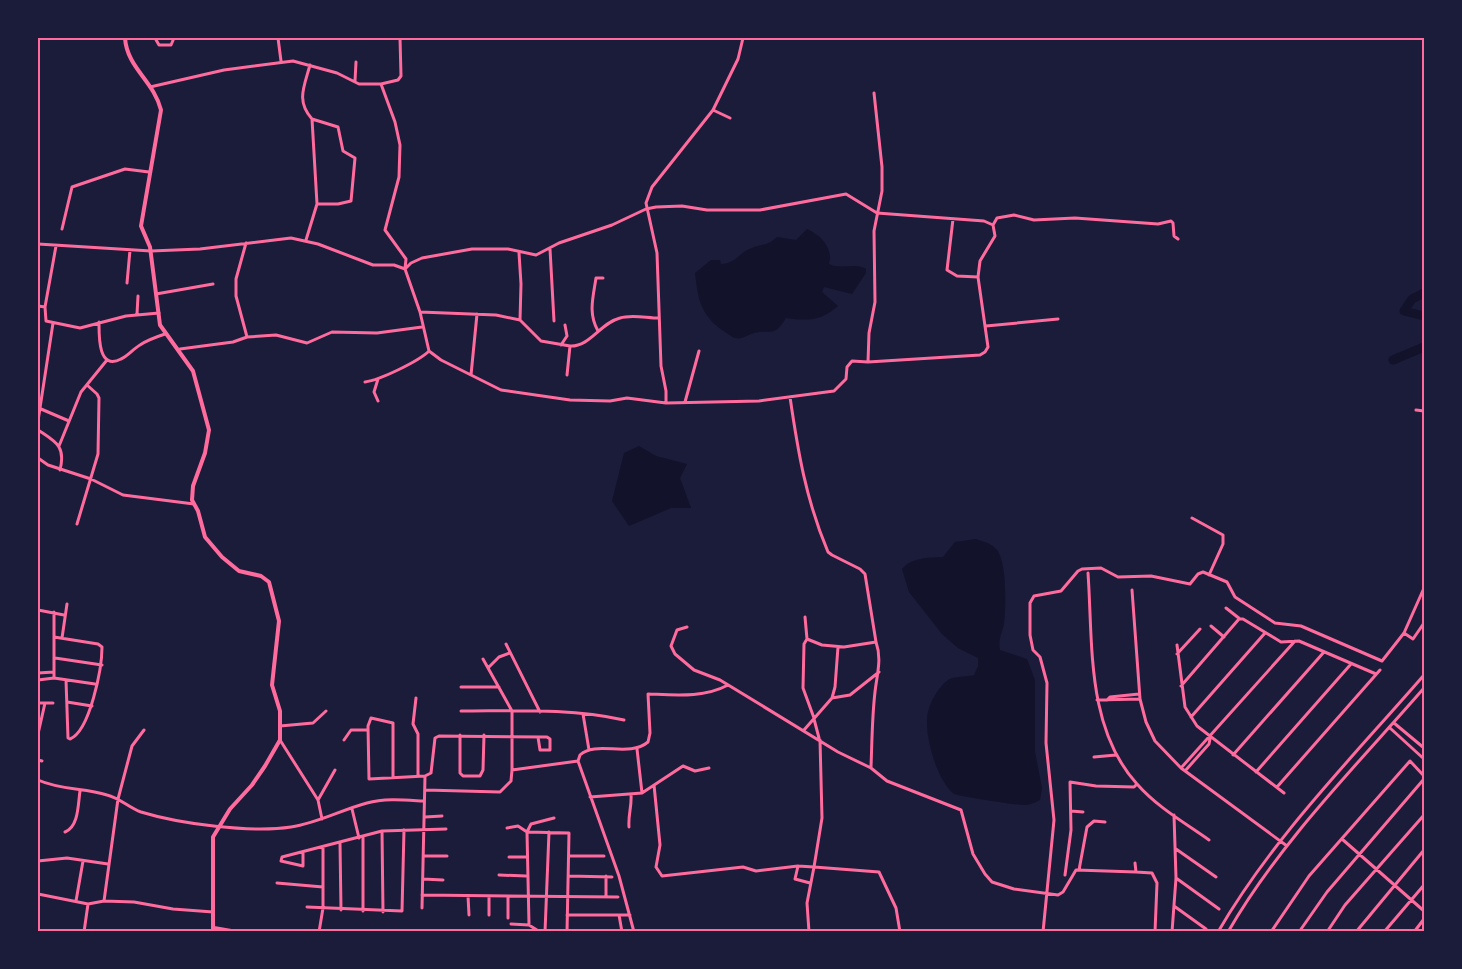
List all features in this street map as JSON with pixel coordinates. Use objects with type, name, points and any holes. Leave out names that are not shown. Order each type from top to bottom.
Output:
[{"type":"street","points":[[125,38],[127,55],[159,103],[161,117],[141,222],[151,251],[160,325],[165,334],[180,350],[196,377],[209,430],[205,453],[191,496],[205,537],[222,557],[239,571],[261,576],[269,582],[279,621],[271,674],[273,690],[280,711],[280,740],[318,800],[322,819]]},
{"type":"street","points":[[155,38],[159,45],[171,45],[174,38]]},
{"type":"street","points":[[278,38],[281,61]]},
{"type":"street","points":[[150,87],[224,70],[281,61],[293,61],[310,65],[364,84],[380,84],[395,81],[402,76],[400,38]]},
{"type":"street","points":[[666,403],[666,391],[661,366],[657,253],[646,209],[647,198],[652,187],[713,110],[738,59],[743,38]]},
{"type":"street","points":[[355,81],[356,62]]},
{"type":"street","points":[[310,65],[302,99],[305,111],[312,119],[338,126],[343,151],[355,158],[350,201],[347,203],[317,204]]},
{"type":"street","points":[[380,84],[395,122],[400,145],[399,177],[385,230],[404,253],[406,259],[405,269],[420,312],[429,351],[441,360],[501,390],[570,400],[610,401],[627,398],[666,403],[759,401],[834,391],[846,379],[850,362],[857,360],[868,362],[980,355],[986,352],[988,346],[986,326],[978,277],[980,262],[995,236],[993,225],[997,218],[1007,215],[1034,220],[1075,218],[1158,224],[1171,221],[1174,223],[1174,236],[1178,239]]},
{"type":"street","points":[[868,362],[869,333],[875,302],[874,244],[877,213],[882,194],[882,167],[874,93]]},
{"type":"street","points":[[713,110],[730,118]]},
{"type":"street","points":[[306,240],[317,204],[312,119]]},
{"type":"street","points":[[62,229],[72,187],[126,169],[149,172]]},
{"type":"street","points":[[405,269],[411,263],[422,258],[472,249],[497,248],[536,255],[559,243],[612,224],[646,209],[682,206],[707,210],[760,210],[846,194],[877,213],[984,221],[993,225]]},
{"type":"street","points":[[953,219],[947,270],[957,276],[978,277]]},
{"type":"street","points":[[38,244],[151,251],[291,238],[306,240],[373,265],[394,265],[405,269]]},
{"type":"street","points":[[246,243],[236,279],[236,296],[247,337]]},
{"type":"street","points":[[56,246],[45,307],[45,319],[53,323],[80,328],[98,322],[137,314],[159,313]]},
{"type":"street","points":[[550,249],[554,321]]},
{"type":"street","points":[[127,283],[130,250]]},
{"type":"street","points":[[519,253],[521,284],[520,320]]},
{"type":"street","points":[[598,331],[591,316],[591,305],[596,278],[603,278]]},
{"type":"street","points":[[156,294],[213,284]]},
{"type":"street","points":[[137,314],[138,296]]},
{"type":"street","points":[[38,306],[45,307]]},
{"type":"street","points":[[420,312],[507,316],[520,320],[541,341],[570,346],[580,346],[598,331],[620,317],[659,318]]},
{"type":"street","points":[[471,375],[478,314]]},
{"type":"street","points":[[986,326],[1058,319]]},
{"type":"street","points":[[98,322],[102,353],[107,360]]},
{"type":"street","points":[[38,421],[53,323]]},
{"type":"street","points":[[561,345],[567,336],[565,326]]},
{"type":"street","points":[[180,350],[225,343],[247,337],[276,334],[307,342],[332,332],[377,333],[422,327]]},
{"type":"street","points":[[107,360],[121,360],[142,343],[165,334]]},
{"type":"street","points":[[567,375],[570,346]]},
{"type":"street","points":[[365,382],[423,357],[429,351]]},
{"type":"street","points":[[685,402],[699,351]]},
{"type":"street","points":[[59,446],[87,385],[107,360]]},
{"type":"street","points":[[378,378],[374,392],[378,401]]},
{"type":"street","points":[[77,524],[98,454],[99,398],[87,385]]},
{"type":"street","points":[[790,398],[801,471],[828,552],[832,556],[860,569],[865,574],[868,583],[879,653],[871,768]]},
{"type":"street","points":[[41,409],[69,421]]},
{"type":"street","points":[[1416,410],[1424,410]]},
{"type":"street","points":[[38,430],[59,446],[63,454],[60,470]]},
{"type":"street","points":[[38,458],[60,470],[91,479],[114,492],[136,498],[194,504]]},
{"type":"street","points":[[1192,518],[1223,535],[1223,544],[1209,575]]},
{"type":"street","points":[[1043,932],[1045,894],[1054,820],[1046,743],[1047,683],[1040,657],[1033,650],[1030,635],[1032,599],[1034,596],[1060,591],[1082,569],[1101,568],[1118,577],[1151,576],[1190,584],[1200,573],[1227,582],[1235,596],[1275,623],[1301,626],[1378,660],[1385,658],[1404,633],[1424,588]]},
{"type":"street","points":[[1088,573],[1097,700],[1102,721],[1116,755],[1137,784],[1174,815],[1210,840]]},
{"type":"street","points":[[1132,590],[1139,694],[1146,722],[1156,741],[1181,768],[1287,846]]},
{"type":"street","points":[[62,638],[67,604]]},
{"type":"street","points":[[1226,608],[1240,619],[1281,642],[1295,641],[1376,674]]},
{"type":"street","points":[[38,610],[64,615]]},
{"type":"street","points":[[54,612],[54,678]]},
{"type":"street","points":[[805,617],[807,639],[804,644],[803,683],[820,739],[822,818],[810,883],[808,903],[809,932]]},
{"type":"street","points":[[1180,686],[1240,619]]},
{"type":"street","points":[[1404,633],[1413,639],[1424,623]]},
{"type":"street","points":[[687,626],[676,632],[671,644],[673,652],[694,670],[729,685],[820,739],[838,752],[871,768],[887,780],[961,810],[973,854],[992,882],[1014,889],[1045,894],[1063,892],[1076,870],[1152,873],[1156,876],[1157,883],[1155,932]]},
{"type":"street","points":[[1210,626],[1224,637]]},
{"type":"street","points":[[1177,654],[1200,629]]},
{"type":"street","points":[[1191,717],[1265,633]]},
{"type":"street","points":[[54,637],[100,645],[102,664],[95,684],[92,706],[83,728],[70,739],[68,738],[66,680]]},
{"type":"street","points":[[807,639],[822,645],[838,646],[876,642]]},
{"type":"street","points":[[1181,768],[1192,754],[1210,738],[1295,641]]},
{"type":"street","points":[[506,644],[540,712]]},
{"type":"street","points":[[1176,645],[1180,686],[1185,707],[1197,726],[1210,738],[1284,792]]},
{"type":"street","points":[[804,730],[832,698],[835,688],[838,646]]},
{"type":"street","points":[[488,668],[499,657],[510,652]]},
{"type":"street","points":[[1233,755],[1324,652]]},
{"type":"street","points":[[55,658],[102,664]]},
{"type":"street","points":[[425,790],[500,792],[511,781],[512,711],[483,659]]},
{"type":"street","points":[[1256,772],[1351,664]]},
{"type":"street","points":[[1277,787],[1380,670]]},
{"type":"street","points":[[832,698],[850,695],[879,671]]},
{"type":"street","points":[[38,674],[54,672]]},
{"type":"street","points":[[1218,932],[1235,902],[1280,841],[1424,675]]},
{"type":"street","points":[[38,680],[54,678],[95,684]]},
{"type":"street","points":[[634,932],[619,876],[578,761],[582,752],[589,750],[637,749],[649,739],[648,694],[693,694],[716,691],[729,685]]},
{"type":"street","points":[[461,687],[499,687]]},
{"type":"street","points":[[1414,687],[1420,693]]},
{"type":"street","points":[[1228,932],[1242,907],[1287,846],[1424,688]]},
{"type":"street","points":[[1107,700],[1119,696],[1139,694]]},
{"type":"street","points":[[1119,696],[1120,701]]},
{"type":"street","points":[[416,698],[413,724],[418,734],[418,776]]},
{"type":"street","points":[[1097,700],[1120,701],[1140,699]]},
{"type":"street","points":[[67,702],[92,706]]},
{"type":"street","points":[[38,703],[52,703]]},
{"type":"street","points":[[38,734],[45,703]]},
{"type":"street","points":[[280,726],[313,723],[326,710]]},
{"type":"street","points":[[461,711],[583,714],[624,720]]},
{"type":"street","points":[[583,714],[589,750]]},
{"type":"street","points":[[393,777],[393,723],[371,718],[368,721],[368,778],[425,776],[431,773],[436,738],[439,736],[511,735],[538,737],[549,738],[550,750],[540,750],[538,737]]},
{"type":"street","points":[[1394,722],[1424,748]]},
{"type":"street","points":[[1390,728],[1424,759]]},
{"type":"street","points":[[104,901],[118,799],[132,746],[144,730]]},
{"type":"street","points":[[344,740],[351,730],[368,730]]},
{"type":"street","points":[[460,735],[460,773],[463,776],[480,776],[483,770],[484,735]]},
{"type":"street","points":[[1185,771],[1209,744],[1210,738]]},
{"type":"street","points":[[237,932],[214,930],[213,837],[219,825],[238,799],[252,784],[280,740]]},
{"type":"street","points":[[637,749],[642,793]]},
{"type":"street","points":[[1192,754],[1196,758]]},
{"type":"street","points":[[1094,757],[1116,755]]},
{"type":"street","points":[[512,770],[578,761]]},
{"type":"street","points":[[1271,932],[1309,876],[1410,761],[1424,778],[1327,892],[1299,932]]},
{"type":"street","points":[[590,797],[642,793],[683,766],[695,771],[709,768]]},
{"type":"street","points":[[318,800],[335,770]]},
{"type":"street","points":[[422,908],[425,856],[423,801],[425,776]]},
{"type":"street","points":[[38,780],[56,787],[103,794],[118,799],[139,811],[160,817],[194,824],[263,829],[291,827],[381,800],[423,801]]},
{"type":"street","points":[[1065,875],[1071,830],[1070,782],[1096,786],[1134,787],[1137,784]]},
{"type":"street","points":[[654,784],[660,845],[656,867],[662,876],[743,867],[756,871],[798,866],[879,872],[896,908],[900,932]]},
{"type":"street","points":[[65,832],[72,829],[80,791]]},
{"type":"street","points":[[629,827],[630,794]]},
{"type":"street","points":[[352,809],[361,838],[363,911]]},
{"type":"street","points":[[1071,811],[1083,812]]},
{"type":"street","points":[[1172,932],[1176,878],[1174,815]]},
{"type":"street","points":[[1327,932],[1345,906],[1424,815]]},
{"type":"street","points":[[425,817],[442,816]]},
{"type":"street","points":[[529,925],[526,876],[527,832],[531,824],[554,818]]},
{"type":"street","points":[[1080,870],[1088,825],[1094,822],[1105,822]]},
{"type":"street","points":[[507,828],[518,826],[527,832],[569,832],[567,932]]},
{"type":"street","points":[[302,852],[304,866],[281,861],[282,857],[382,831],[446,829]]},
{"type":"street","points":[[307,908],[383,912],[399,912],[403,910],[404,830]]},
{"type":"street","points":[[382,831],[383,912]]},
{"type":"street","points":[[545,932],[549,832]]},
{"type":"street","points":[[1342,839],[1424,911]]},
{"type":"street","points":[[340,843],[341,910]]},
{"type":"street","points":[[319,932],[323,887],[323,847]]},
{"type":"street","points":[[1176,849],[1216,877]]},
{"type":"street","points":[[1356,932],[1424,850]]},
{"type":"street","points":[[425,856],[447,856]]},
{"type":"street","points":[[509,857],[526,856]]},
{"type":"street","points":[[569,856],[604,856]]},
{"type":"street","points":[[38,861],[60,858],[108,864]]},
{"type":"street","points":[[76,901],[83,860]]},
{"type":"street","points":[[1135,864],[1136,872]]},
{"type":"street","points":[[798,866],[795,879],[810,883]]},
{"type":"street","points":[[499,876],[526,876]]},
{"type":"street","points":[[569,876],[612,876]]},
{"type":"street","points":[[606,876],[606,897]]},
{"type":"street","points":[[1176,878],[1219,909]]},
{"type":"street","points":[[423,879],[443,880]]},
{"type":"street","points":[[277,883],[323,887]]},
{"type":"street","points":[[1384,932],[1424,885]]},
{"type":"street","points":[[38,894],[88,904],[104,901],[134,902],[174,909],[213,912]]},
{"type":"street","points":[[422,895],[618,897]]},
{"type":"street","points":[[468,896],[469,915]]},
{"type":"street","points":[[489,896],[489,915]]},
{"type":"street","points":[[508,896],[508,918]]},
{"type":"street","points":[[1235,902],[1242,907]]},
{"type":"street","points":[[84,932],[88,904]]},
{"type":"street","points":[[1174,905],[1206,929]]},
{"type":"street","points":[[568,915],[630,915]]},
{"type":"street","points":[[619,916],[622,932]]},
{"type":"street","points":[[1414,932],[1424,919]]},
{"type":"street","points":[[511,924],[529,925],[540,932]]},
{"type":"shaded area","points":[[807,229],[825,243],[830,253],[829,264],[833,266],[858,266],[866,269],[866,273],[852,294],[824,287],[822,292],[838,306],[826,315],[814,319],[801,320],[786,318],[772,332],[754,333],[742,338],[732,337],[709,318],[701,305],[695,273],[711,260],[720,260],[721,264],[730,262],[748,250],[767,244],[777,237],[796,240]]},
{"type":"shaded area","points":[[639,446],[656,456],[687,464],[680,478],[691,508],[671,508],[629,526],[612,501],[624,453]]},
{"type":"shaded area","points":[[976,539],[995,548],[1003,565],[1005,607],[1000,650],[1027,659],[1035,680],[1035,752],[1042,788],[1040,800],[1028,805],[954,794],[942,779],[930,744],[927,721],[928,712],[935,694],[950,679],[974,675],[978,666],[978,658],[958,648],[942,634],[909,592],[902,569],[916,560],[943,557],[955,542]]},
{"type":"waterway","points":[[1424,293],[1412,299],[1404,311],[1424,316]]},
{"type":"waterway","points":[[1393,360],[1424,347]]}]
